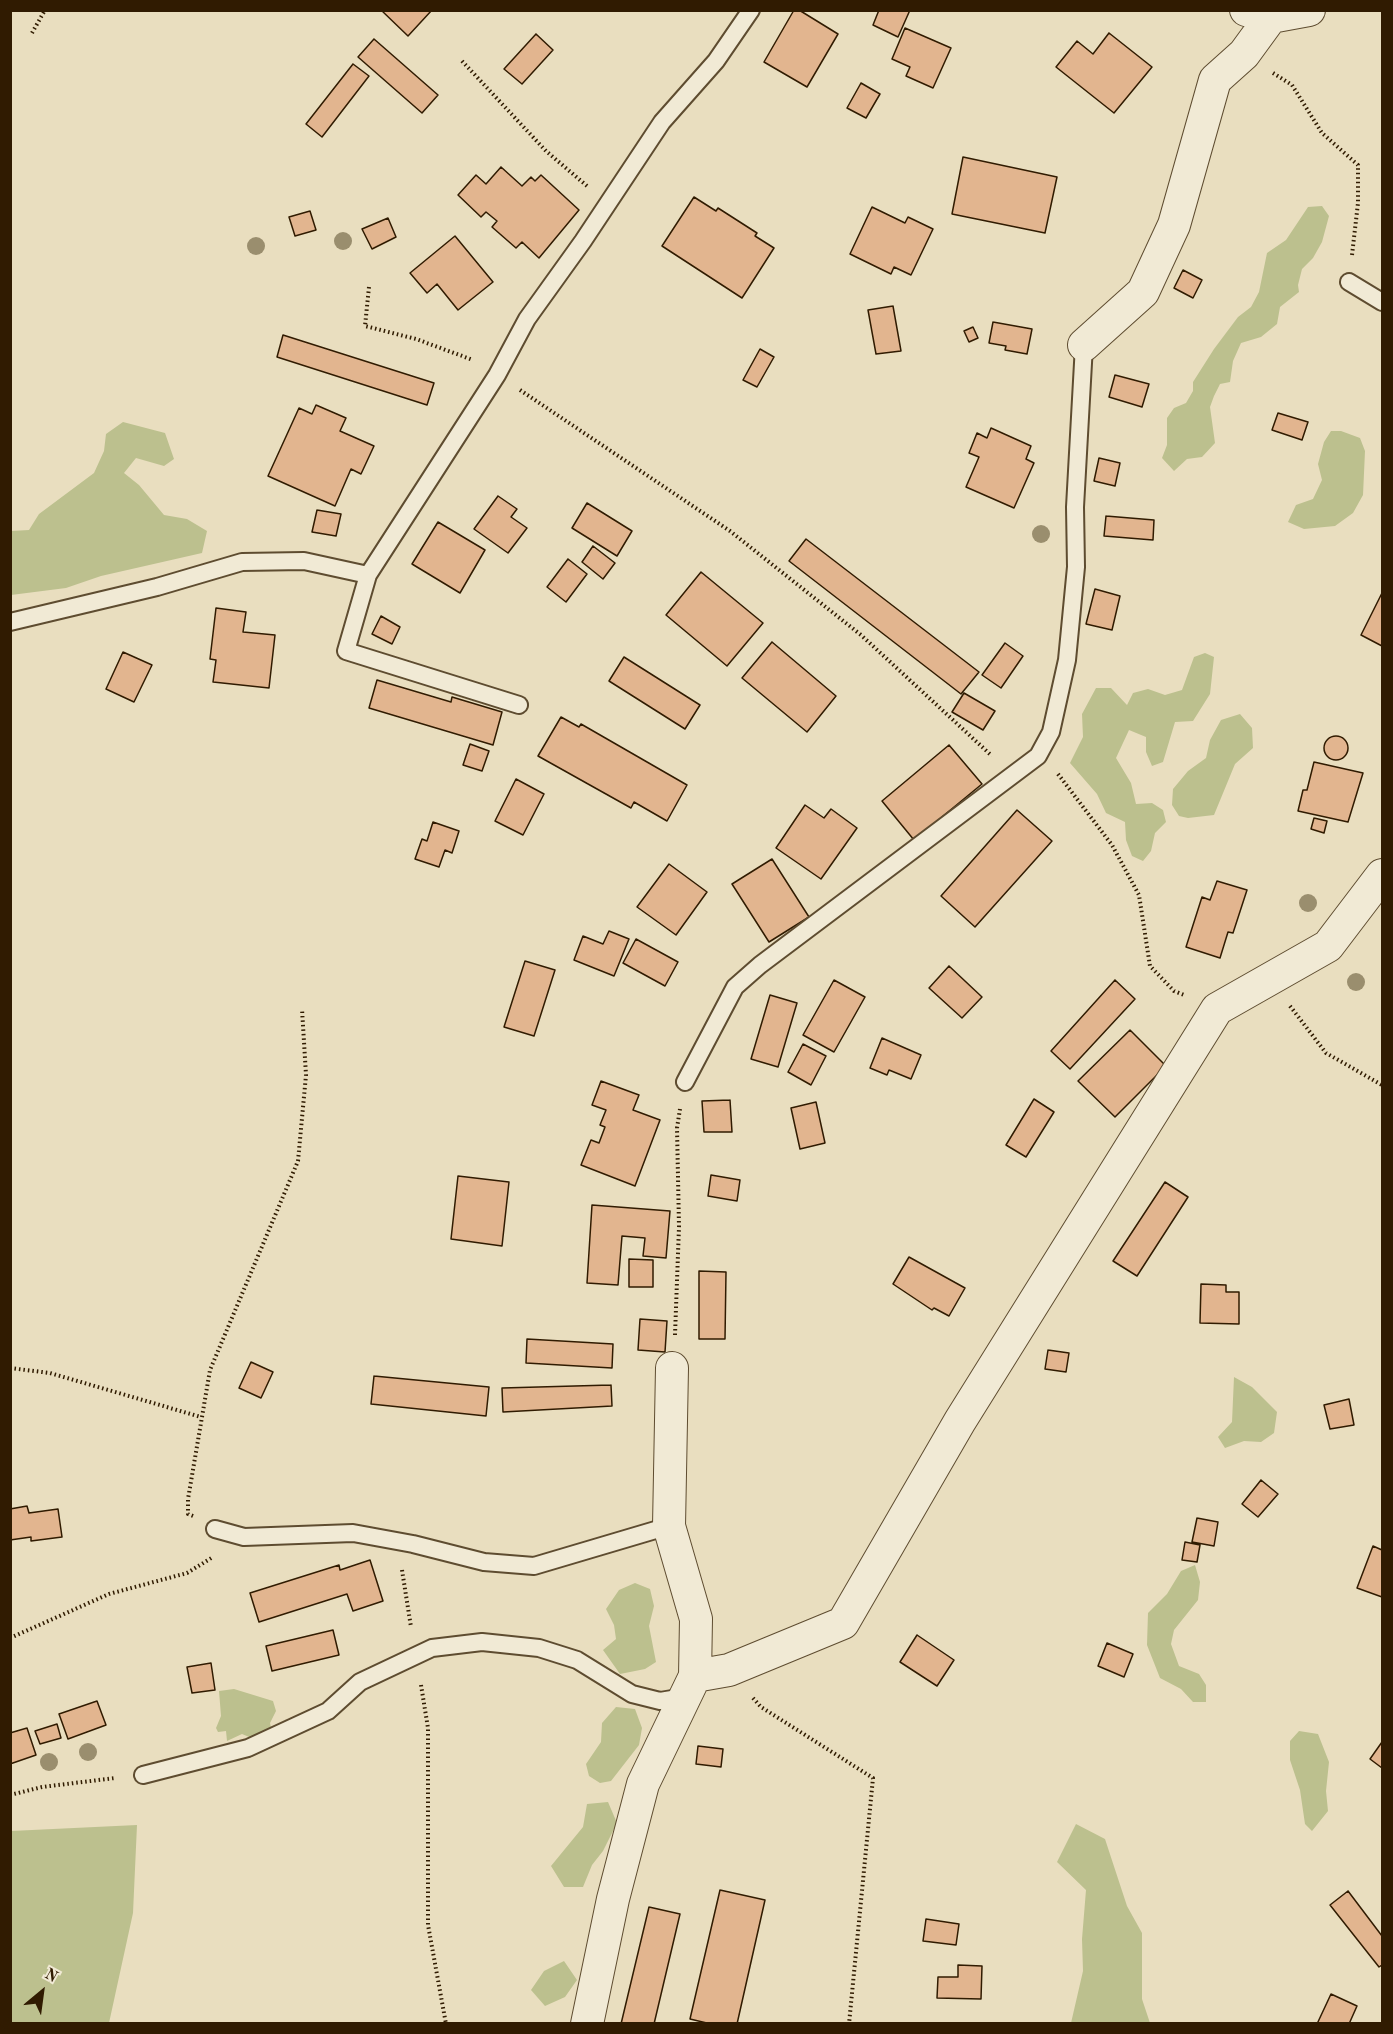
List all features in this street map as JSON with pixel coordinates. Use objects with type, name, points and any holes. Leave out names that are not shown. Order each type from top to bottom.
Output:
[{"type":"street","points":[[1084,345],[1143,292],[1174,225],[1215,80],[1244,54],[1259,14],[1309,10]]},
{"type":"street","points":[[689,1687],[843,1623],[996,1362],[1217,1010],[1328,946],[1383,875]]},
{"type":"street","points":[[587,2024],[613,1899],[643,1784],[689,1687],[696,1619],[669,1526],[672,1368]]},
{"type":"lane","points":[[519,705],[346,651],[368,575],[497,375],[527,319],[609,203],[662,122],[716,61],[751,10]]},
{"type":"lane","points":[[1349,282],[1383,302]]},
{"type":"lane","points":[[685,1082],[735,987],[760,965],[1038,756],[1051,732],[1067,660],[1076,567],[1075,507],[1084,345]]},
{"type":"lane","points":[[10,622],[157,587],[242,562],[304,561],[368,575]]},
{"type":"lane","points":[[215,1529],[244,1537],[353,1533],[484,1562],[534,1566],[669,1526]]},
{"type":"lane","points":[[143,1775],[248,1748],[328,1711],[360,1682],[432,1648],[482,1642],[539,1648],[577,1660],[632,1694],[660,1701],[689,1687]]},
{"type":"path","points":[[32,33],[45,10]]},
{"type":"path","points":[[1244,54],[1292,86],[1322,133],[1358,165],[1358,203],[1349,282]]},
{"type":"path","points":[[462,61],[546,151],[609,203]]},
{"type":"path","points":[[369,287],[365,326],[467,356],[730,531],[861,635],[1012,774]]},
{"type":"path","points":[[1038,756],[1065,781],[1117,855],[1138,896],[1150,966],[1174,991],[1217,1010]]},
{"type":"path","points":[[1274,976],[1295,1016],[1326,1053],[1383,1086]]},
{"type":"path","points":[[215,1529],[188,1514],[201,1417],[210,1370],[298,1161],[306,1075],[302,1009]]},
{"type":"path","points":[[672,1368],[679,1227],[677,1128],[685,1082]]},
{"type":"path","points":[[10,1368],[50,1373],[201,1417]]},
{"type":"path","points":[[10,1638],[109,1594],[188,1572],[244,1537]]},
{"type":"path","points":[[398,1542],[428,1728],[428,1924],[446,2024]]},
{"type":"path","points":[[729,1670],[761,1707],[873,1778],[849,2024]]},
{"type":"path","points":[[10,1795],[42,1787],[143,1775]]},
{"type":"green space","points":[[1322,206],[1329,216],[1322,242],[1313,258],[1302,269],[1298,285],[1299,292],[1280,307],[1277,324],[1261,337],[1241,343],[1233,361],[1230,382],[1220,384],[1214,396],[1210,407],[1215,443],[1202,457],[1187,459],[1174,471],[1162,458],[1167,445],[1167,418],[1174,408],[1186,403],[1193,391],[1193,382],[1214,349],[1238,317],[1251,307],[1259,292],[1267,253],[1286,240],[1308,207]]},
{"type":"green space","points":[[123,422],[165,433],[174,459],[164,466],[136,458],[124,473],[139,485],[164,515],[187,519],[207,531],[202,553],[101,576],[66,588],[11,595],[11,531],[29,530],[39,514],[94,473],[104,451],[106,434]]},
{"type":"green space","points":[[1331,431],[1341,431],[1360,438],[1365,451],[1363,495],[1353,513],[1335,526],[1304,529],[1288,522],[1296,505],[1313,499],[1322,480],[1318,464],[1324,442]]},
{"type":"green space","points":[[1205,653],[1214,657],[1210,694],[1193,721],[1175,722],[1163,762],[1152,766],[1146,752],[1146,737],[1129,730],[1116,758],[1131,783],[1136,804],[1152,803],[1163,810],[1166,822],[1155,833],[1151,851],[1143,861],[1132,856],[1126,840],[1125,822],[1106,813],[1097,794],[1070,763],[1083,737],[1082,714],[1096,688],[1111,688],[1127,705],[1133,693],[1148,689],[1165,695],[1182,690],[1194,657]]},
{"type":"green space","points":[[1240,714],[1252,728],[1253,748],[1235,764],[1214,815],[1188,818],[1179,816],[1172,805],[1173,789],[1188,771],[1206,758],[1210,740],[1221,720]]},
{"type":"green space","points":[[1234,1377],[1252,1387],[1277,1412],[1274,1433],[1261,1442],[1244,1441],[1225,1448],[1218,1437],[1232,1422]]},
{"type":"green space","points":[[1195,1565],[1200,1582],[1198,1600],[1174,1630],[1171,1644],[1179,1666],[1199,1674],[1206,1685],[1206,1702],[1193,1702],[1181,1689],[1160,1678],[1147,1645],[1148,1613],[1167,1594],[1181,1571]]},
{"type":"green space","points":[[635,1583],[650,1589],[654,1606],[649,1626],[656,1662],[645,1669],[620,1674],[603,1650],[616,1639],[614,1625],[606,1609],[619,1590]]},
{"type":"green space","points":[[234,1689],[273,1701],[276,1711],[270,1723],[273,1738],[254,1739],[242,1734],[227,1741],[226,1731],[218,1732],[216,1728],[221,1716],[219,1691]]},
{"type":"green space","points":[[616,1707],[635,1709],[642,1728],[639,1745],[611,1781],[600,1783],[589,1776],[586,1764],[601,1742],[602,1723]]},
{"type":"green space","points":[[1299,1731],[1318,1734],[1329,1762],[1326,1791],[1328,1811],[1312,1831],[1305,1824],[1300,1790],[1290,1760],[1290,1741]]},
{"type":"green space","points":[[608,1802],[617,1823],[603,1851],[592,1865],[583,1887],[564,1887],[551,1866],[583,1827],[587,1804]]},
{"type":"green space","points":[[1076,1824],[1105,1839],[1127,1906],[1142,1933],[1142,1999],[1150,2023],[1071,2023],[1083,1971],[1082,1939],[1086,1890],[1057,1862]]},
{"type":"green space","points":[[137,1825],[133,1913],[109,2023],[11,2023],[11,1831]]},
{"type":"green space","points":[[564,1961],[577,1980],[565,1997],[545,2006],[531,1990],[544,1971]]},
{"type":"building","points":[[381,10],[432,10],[408,36]]},
{"type":"building","points":[[794,10],[799,10],[838,34],[807,87],[764,62]]},
{"type":"building","points":[[879,10],[910,10],[898,37],[873,25]]},
{"type":"building","points":[[905,28],[951,48],[933,88],[906,76],[910,67],[892,59]]},
{"type":"building","points":[[1109,33],[1152,67],[1114,113],[1056,67],[1077,41],[1093,54]]},
{"type":"building","points":[[536,34],[553,50],[522,84],[504,69]]},
{"type":"building","points":[[374,39],[438,95],[422,113],[358,57]]},
{"type":"building","points":[[353,64],[369,76],[322,137],[306,124]]},
{"type":"building","points":[[861,83],[880,94],[866,118],[847,108]]},
{"type":"building","points":[[963,157],[1057,177],[1045,233],[952,214]]},
{"type":"building","points":[[501,167],[522,186],[531,177],[535,181],[541,175],[579,210],[539,258],[522,242],[516,248],[492,227],[497,221],[486,212],[481,217],[458,195],[476,175],[486,184]]},
{"type":"building","points":[[694,197],[716,211],[718,208],[757,233],[755,236],[774,248],[742,298],[662,246]]},
{"type":"building","points":[[872,207],[905,223],[908,217],[933,229],[911,275],[894,267],[891,274],[850,254]]},
{"type":"building","points":[[310,211],[316,230],[295,236],[289,217]]},
{"type":"building","points":[[388,218],[396,237],[372,249],[362,229]]},
{"type":"building","points":[[455,236],[493,282],[458,310],[437,284],[427,293],[410,273]]},
{"type":"building","points":[[1183,270],[1202,280],[1193,298],[1174,288]]},
{"type":"building","points":[[893,306],[901,351],[876,354],[868,310]]},
{"type":"building","points":[[993,322],[1032,329],[1027,354],[1005,350],[1006,346],[989,343]]},
{"type":"building","points":[[973,327],[978,338],[969,342],[964,331]]},
{"type":"building","points":[[283,335],[434,383],[427,405],[277,357]]},
{"type":"building","points":[[760,349],[774,357],[757,387],[743,380]]},
{"type":"building","points":[[1115,375],[1149,384],[1142,407],[1109,397]]},
{"type":"building","points":[[316,405],[346,418],[340,431],[374,446],[361,474],[351,469],[335,506],[268,476],[299,408],[312,414]]},
{"type":"building","points":[[1278,413],[1308,422],[1302,440],[1272,430]]},
{"type":"building","points":[[991,428],[1031,446],[1026,459],[1034,463],[1014,508],[966,487],[979,457],[969,453],[977,433],[987,438]]},
{"type":"building","points":[[1099,458],[1120,463],[1115,486],[1094,481]]},
{"type":"building","points":[[498,496],[517,509],[511,517],[527,528],[508,553],[474,529]]},
{"type":"building","points":[[587,503],[632,531],[617,556],[572,528]]},
{"type":"building","points":[[317,510],[341,514],[336,536],[312,532]]},
{"type":"building","points":[[1106,516],[1154,520],[1153,540],[1104,536]]},
{"type":"building","points":[[438,522],[485,550],[460,593],[412,564]]},
{"type":"building","points":[[806,539],[979,672],[961,694],[789,561]]},
{"type":"building","points":[[593,546],[615,563],[603,579],[582,562]]},
{"type":"building","points":[[568,559],[587,574],[566,602],[547,587]]},
{"type":"building","points":[[701,572],[763,623],[727,666],[666,615]]},
{"type":"building","points":[[1095,589],[1120,596],[1112,630],[1086,624]]},
{"type":"building","points":[[1382,593],[1382,646],[1361,635]]},
{"type":"building","points":[[216,608],[246,612],[243,632],[275,635],[269,688],[213,682],[216,660],[210,659]]},
{"type":"building","points":[[381,616],[400,627],[392,644],[372,634]]},
{"type":"building","points":[[772,642],[836,696],[807,732],[742,678]]},
{"type":"building","points":[[1005,643],[1023,656],[1001,688],[982,675]]},
{"type":"building","points":[[123,652],[152,665],[134,702],[106,689]]},
{"type":"building","points":[[624,657],[700,705],[685,729],[609,681]]},
{"type":"building","points":[[377,680],[451,702],[452,697],[502,712],[493,745],[369,708]]},
{"type":"building","points":[[964,693],[995,711],[983,730],[952,712]]},
{"type":"building","points":[[561,717],[579,727],[581,724],[687,785],[667,821],[634,802],[631,808],[538,756]]},
{"type":"building","points":[[1336,736],[1344,740],[1348,748],[1344,756],[1336,760],[1328,756],[1324,748],[1328,740]]},
{"type":"building","points":[[470,744],[489,751],[482,771],[463,765]]},
{"type":"building","points":[[949,745],[982,784],[914,840],[882,801]]},
{"type":"building","points":[[1314,762],[1363,773],[1348,822],[1298,811],[1303,790],[1307,790]]},
{"type":"building","points":[[516,779],[544,794],[523,835],[495,821]]},
{"type":"building","points":[[805,805],[824,818],[831,809],[857,828],[821,879],[776,848]]},
{"type":"building","points":[[1017,810],[1052,841],[975,927],[941,896]]},
{"type":"building","points":[[1314,818],[1327,821],[1324,833],[1311,829]]},
{"type":"building","points":[[433,822],[459,831],[452,853],[445,850],[439,867],[415,859],[422,839],[427,841]]},
{"type":"building","points":[[772,859],[809,917],[769,942],[732,884]]},
{"type":"building","points":[[669,864],[707,892],[676,935],[637,907]]},
{"type":"building","points":[[1217,881],[1247,890],[1233,933],[1228,932],[1220,958],[1186,947],[1202,897],[1210,900]]},
{"type":"building","points":[[609,931],[629,939],[614,976],[574,960],[583,936],[603,944]]},
{"type":"building","points":[[636,939],[678,962],[665,986],[623,963]]},
{"type":"building","points":[[525,961],[555,970],[534,1036],[504,1027]]},
{"type":"building","points":[[949,966],[982,997],[962,1018],[929,988]]},
{"type":"building","points":[[834,980],[865,997],[834,1052],[803,1035]]},
{"type":"building","points":[[1115,980],[1135,999],[1070,1069],[1051,1051]]},
{"type":"building","points":[[770,995],[797,1003],[778,1067],[751,1059]]},
{"type":"building","points":[[1130,1030],[1166,1066],[1115,1117],[1078,1081]]},
{"type":"building","points":[[882,1038],[921,1055],[911,1079],[889,1070],[887,1075],[870,1068]]},
{"type":"building","points":[[803,1044],[826,1056],[811,1085],[788,1072]]},
{"type":"building","points":[[601,1081],[639,1095],[633,1110],[660,1120],[635,1186],[581,1165],[591,1140],[599,1143],[605,1127],[600,1125],[606,1110],[592,1105]]},
{"type":"building","points":[[1034,1099],[1054,1112],[1026,1157],[1006,1145]]},
{"type":"building","points":[[730,1100],[732,1132],[704,1132],[702,1101]]},
{"type":"building","points":[[816,1102],[825,1143],[800,1149],[791,1108]]},
{"type":"building","points":[[711,1175],[740,1180],[737,1201],[708,1196]]},
{"type":"building","points":[[458,1176],[509,1182],[502,1246],[451,1239]]},
{"type":"building","points":[[1165,1182],[1188,1197],[1137,1276],[1113,1261]]},
{"type":"building","points":[[592,1205],[670,1211],[666,1258],[643,1256],[645,1238],[622,1236],[618,1285],[587,1283]]},
{"type":"building","points":[[909,1257],[965,1288],[949,1316],[934,1308],[932,1310],[893,1284]]},
{"type":"building","points":[[629,1259],[653,1260],[653,1287],[629,1287]]},
{"type":"building","points":[[699,1271],[726,1272],[725,1339],[699,1339]]},
{"type":"building","points":[[1201,1284],[1226,1285],[1226,1292],[1239,1292],[1239,1324],[1200,1323]]},
{"type":"building","points":[[640,1319],[667,1321],[665,1352],[638,1350]]},
{"type":"building","points":[[527,1339],[613,1344],[612,1368],[526,1363]]},
{"type":"building","points":[[1048,1350],[1069,1353],[1066,1372],[1045,1369]]},
{"type":"building","points":[[251,1362],[273,1372],[261,1398],[239,1388]]},
{"type":"building","points":[[374,1376],[489,1387],[486,1416],[371,1404]]},
{"type":"building","points":[[611,1385],[612,1406],[503,1412],[502,1388]]},
{"type":"building","points":[[1349,1399],[1354,1425],[1330,1429],[1324,1405]]},
{"type":"building","points":[[1261,1480],[1278,1494],[1258,1517],[1242,1504]]},
{"type":"building","points":[[27,1506],[29,1513],[58,1509],[62,1537],[31,1541],[31,1537],[10,1540],[10,1509]]},
{"type":"building","points":[[1197,1518],[1218,1522],[1214,1546],[1192,1542]]},
{"type":"building","points":[[1185,1542],[1200,1545],[1197,1562],[1182,1560]]},
{"type":"building","points":[[1373,1546],[1382,1550],[1382,1597],[1357,1588]]},
{"type":"building","points":[[370,1560],[383,1601],[353,1611],[347,1594],[259,1622],[250,1593],[339,1565],[340,1570]]},
{"type":"building","points":[[333,1630],[339,1655],[272,1671],[266,1646]]},
{"type":"building","points":[[917,1635],[954,1660],[937,1686],[900,1662]]},
{"type":"building","points":[[1107,1643],[1133,1654],[1124,1677],[1098,1666]]},
{"type":"building","points":[[211,1663],[215,1690],[192,1693],[187,1667]]},
{"type":"building","points":[[97,1701],[106,1725],[68,1739],[59,1714]]},
{"type":"building","points":[[57,1724],[61,1738],[40,1744],[35,1731]]},
{"type":"building","points":[[27,1728],[36,1755],[10,1764],[10,1733]]},
{"type":"building","points":[[1382,1742],[1382,1768],[1370,1759]]},
{"type":"building","points":[[698,1746],[723,1749],[721,1767],[696,1764]]},
{"type":"building","points":[[720,1890],[765,1900],[737,2024],[711,2024],[690,2019]]},
{"type":"building","points":[[1348,1891],[1382,1936],[1382,1965],[1379,1967],[1330,1905]]},
{"type":"building","points":[[649,1907],[680,1914],[654,2024],[621,2024]]},
{"type":"building","points":[[926,1919],[959,1924],[956,1945],[923,1941]]},
{"type":"building","points":[[958,1965],[982,1966],[981,1999],[937,1998],[938,1977],[958,1977]]},
{"type":"building","points":[[1331,1994],[1357,2006],[1349,2024],[1317,2024]]}]
